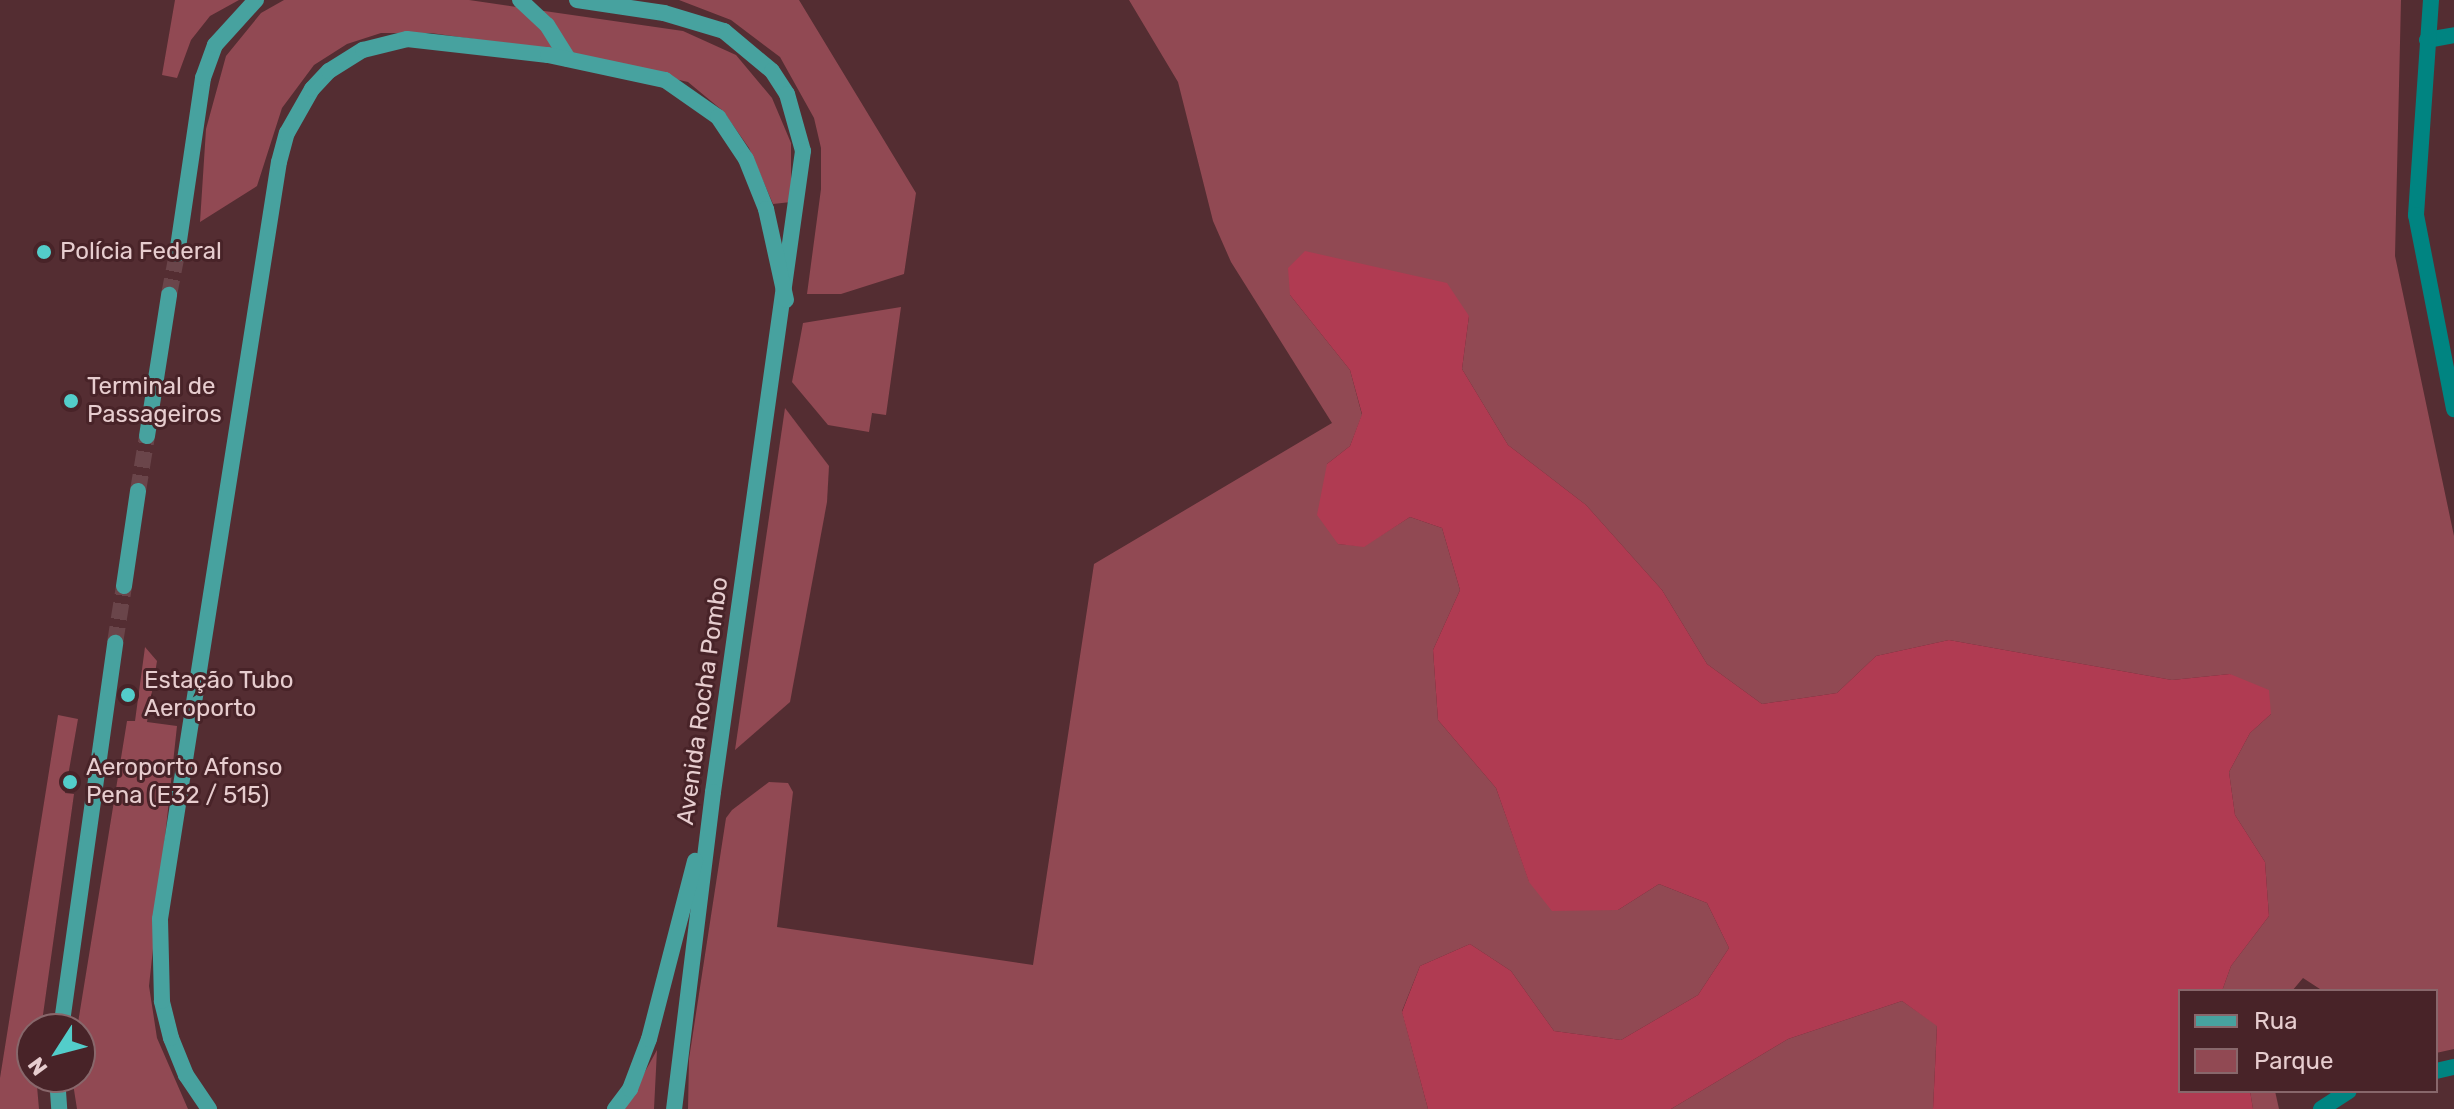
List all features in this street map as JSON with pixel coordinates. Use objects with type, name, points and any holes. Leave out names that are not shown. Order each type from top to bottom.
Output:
[{"type":"main road","points":[[177,254],[203,78],[215,45],[256,0]]},
{"type":"main road","points":[[520,0],[547,25],[568,59]]},
{"type":"main road","name":"Avenida Rocha Pombo","points":[[577,0],[699,22],[724,31],[772,71],[787,94],[803,151],[786,300],[713,792],[674,1109]]},
{"type":"main road","name":"Avenida Rocha Pombo","points":[[209,1109],[186,1075],[171,1038],[162,1001],[160,919],[287,133],[329,71],[385,41],[432,40],[568,59],[665,80],[718,117],[756,181],[786,300]]},
{"type":"main road","points":[[147,436],[169,295]]},
{"type":"main road","points":[[124,586],[138,491]]},
{"type":"main road","points":[[63,1013],[115,643]]},
{"type":"main road","points":[[615,1109],[630,1089],[649,1039],[713,792]]},
{"type":"street","points":[[2431,0],[2416,215],[2454,409]]},
{"type":"street","points":[[2427,40],[2454,35]]},
{"type":"street","points":[[2321,1109],[2346,1093]]},
{"type":"green space","points":[[175,0],[239,0],[210,16],[191,40],[177,78],[162,75]]},
{"type":"green space","points":[[284,0],[469,0],[683,31],[736,55],[772,98],[791,143],[791,202],[773,204],[749,148],[723,111],[688,82],[544,49],[431,33],[381,33],[347,44],[314,65],[282,108],[257,186],[200,222],[206,129],[226,56],[261,13]]},
{"type":"green space","points":[[679,0],[799,0],[916,193],[904,274],[841,294],[807,294],[821,189],[821,148],[814,118],[780,57],[731,20]]},
{"type":"green space","points":[[1129,0],[2401,0],[2395,256],[2454,536],[2454,1049],[2438,1053],[2438,989],[2320,989],[2303,978],[2294,989],[2223,989],[2231,966],[2269,916],[2265,862],[2235,815],[2229,772],[2250,733],[2271,714],[2230,674],[2172,680],[1949,640],[1876,656],[1837,693],[1762,704],[1707,664],[1662,590],[1586,505],[1508,445],[1462,369],[1469,316],[1290,295],[1350,370],[1362,415],[1350,446],[1327,464],[1338,544],[1364,546],[1410,517],[1442,528],[1460,590],[1433,650],[1438,720],[1496,788],[1529,881],[1618,910],[1659,884],[1707,903],[1729,948],[1698,995],[1621,1040],[1554,1031],[1511,971],[1470,944],[1420,966],[1402,1011],[1428,1109],[688,1109],[689,1059],[726,818],[732,810],[769,782],[788,783],[793,792],[777,927],[1033,965],[1094,564],[1332,423],[1231,262],[1213,221],[1178,82]]},
{"type":"green space","points":[[901,307],[886,415],[872,413],[869,432],[828,425],[792,382],[803,323]]},
{"type":"green space","points":[[785,408],[829,466],[827,502],[790,702],[735,750]]},
{"type":"green space","points":[[145,647],[157,661],[147,722],[177,726],[149,986],[157,1038],[188,1109],[77,1109],[74,1093],[96,1093],[96,1013],[80,1013],[127,721],[135,721]]},
{"type":"green space","points":[[58,715],[78,719],[65,793],[74,794],[43,1013],[16,1013],[16,1093],[38,1093],[39,1109],[0,1109],[0,1078]]},
{"type":"green space","points":[[1902,1001],[1937,1025],[1933,1109],[1671,1109],[1788,1039]]},
{"type":"green space","points":[[657,1050],[654,1109],[622,1109],[627,1104]]},
{"type":"green space","points":[[2250,1093],[2275,1093],[2279,1109],[2253,1109]]},
{"type":"shaded area","points":[[1305,251],[1447,283],[1469,316],[1462,369],[1508,445],[1586,505],[1662,590],[1707,664],[1762,704],[1837,693],[1876,656],[1949,640],[2172,680],[2230,674],[2269,690],[2271,714],[2250,733],[2229,772],[2235,815],[2265,862],[2269,916],[2231,966],[2223,989],[2178,989],[2178,1093],[2250,1093],[2253,1109],[1933,1109],[1937,1026],[1902,1001],[1788,1039],[1671,1109],[1428,1109],[1402,1012],[1420,966],[1470,944],[1511,971],[1554,1031],[1621,1040],[1698,995],[1729,948],[1707,903],[1659,884],[1618,910],[1552,911],[1529,882],[1496,788],[1438,720],[1433,650],[1460,590],[1442,528],[1410,517],[1364,547],[1338,544],[1317,515],[1327,464],[1350,446],[1362,414],[1350,370],[1290,295],[1288,268]]},
{"type":"tunnel","points":[[169,295],[177,254]]},
{"type":"tunnel","points":[[138,491],[147,436]]},
{"type":"tunnel","points":[[115,643],[124,586]]},
{"type":"place","name":"Polícia Federal","points":[[44,252]]},
{"type":"place","name":"Terminal de Passageiros","points":[[71,401]]},
{"type":"place","name":"Estação Tubo Aeroporto","points":[[128,695]]},
{"type":"place","name":"Aeroporto Afonso Pena (E32 / 515)","points":[[70,782]]}]
